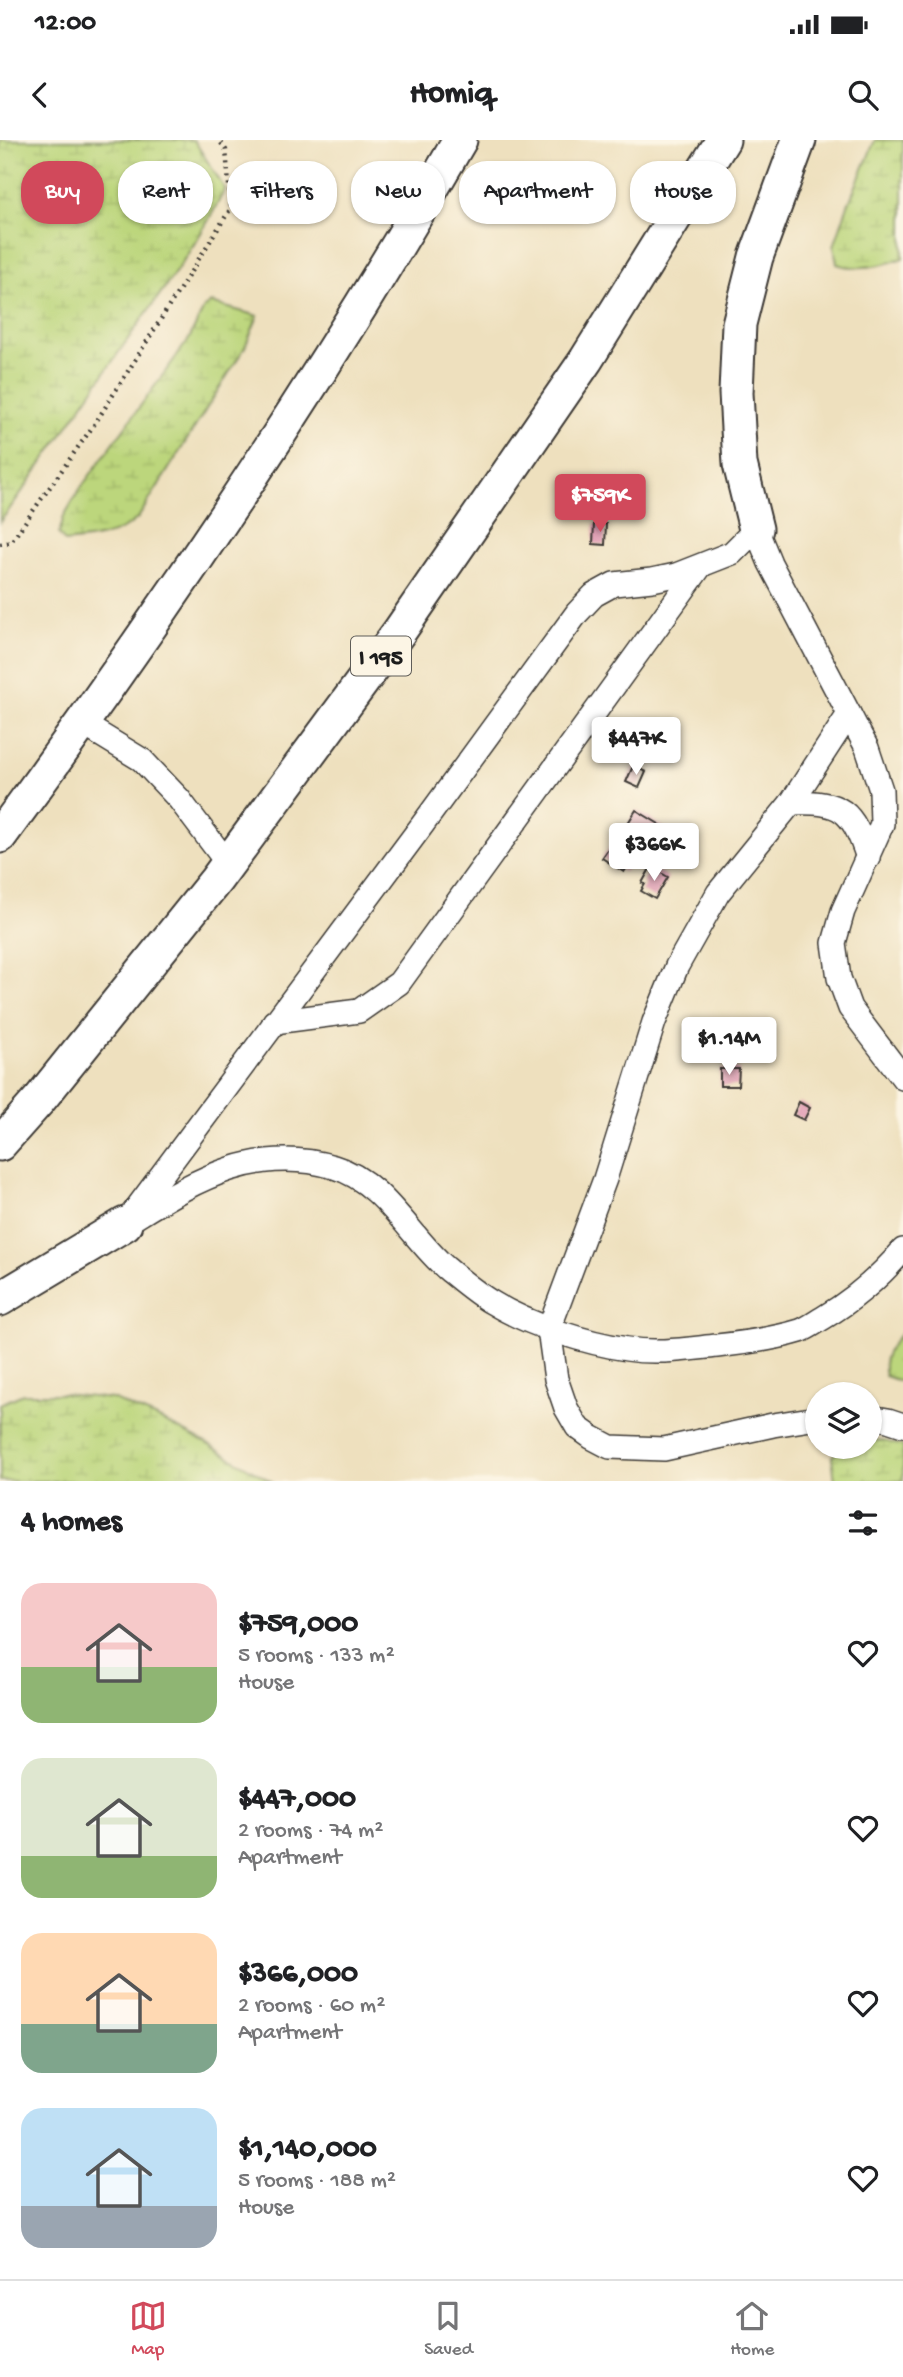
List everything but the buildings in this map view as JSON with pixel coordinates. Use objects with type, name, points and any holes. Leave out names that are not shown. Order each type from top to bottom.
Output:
[{"type":"highway","points":[[0,836],[83,724],[262,462],[417,214],[460,140]]},
{"type":"highway","name":"I 195","points":[[0,1144],[40,1099],[228,864],[399,632],[586,360],[723,140]]},
{"type":"highway","points":[[756,529],[740,464],[736,393],[738,324],[756,257],[799,140]]},
{"type":"highway","points":[[0,1300],[125,1224]]},
{"type":"lane","points":[[125,1224],[576,613],[594,595],[614,584],[652,580],[700,567],[732,553],[756,529],[769,563],[867,748],[881,790],[882,824],[843,911],[834,943],[839,978],[850,1008],[903,1078]]},
{"type":"lane","points":[[274,1022],[359,1011],[399,983],[700,567]]},
{"type":"lane","points":[[805,1420],[664,1448],[610,1447],[577,1427],[566,1408],[556,1379],[550,1329],[605,1179],[654,1022],[677,966],[718,893],[791,803],[849,714]]},
{"type":"lane","points":[[83,724],[142,760],[179,799],[228,864]]},
{"type":"lane","points":[[791,803],[815,802],[832,805],[852,818],[868,858]]},
{"type":"lane","points":[[125,1224],[172,1194],[232,1167],[301,1160],[337,1167],[369,1186],[444,1266],[493,1303],[550,1329],[628,1349],[667,1351],[739,1344],[802,1330],[853,1300],[903,1250]]},
{"type":"lane","points":[[882,1419],[903,1425]]},
{"type":"path","points":[[0,544],[11,542],[96,422],[231,208],[226,150],[219,140]]},
{"type":"green space","points":[[0,140],[194,140],[207,161],[118,161],[118,224],[206,224],[0,522]]},
{"type":"green space","points":[[875,140],[903,140],[903,258],[870,267],[837,264],[834,246]]},
{"type":"green space","points":[[213,170],[225,189],[213,212]]},
{"type":"green space","points":[[211,303],[258,316],[245,347],[138,518],[113,533],[65,542],[59,534],[64,516],[80,489],[189,339],[204,308]]},
{"type":"green space","points":[[903,1331],[903,1382],[885,1376],[884,1363],[894,1341]]},
{"type":"green space","points":[[23,1394],[64,1394],[112,1399],[202,1441],[271,1481],[0,1481],[0,1404]]},
{"type":"green space","points":[[882,1441],[903,1446],[903,1481],[835,1481],[832,1459],[882,1459]]}]
